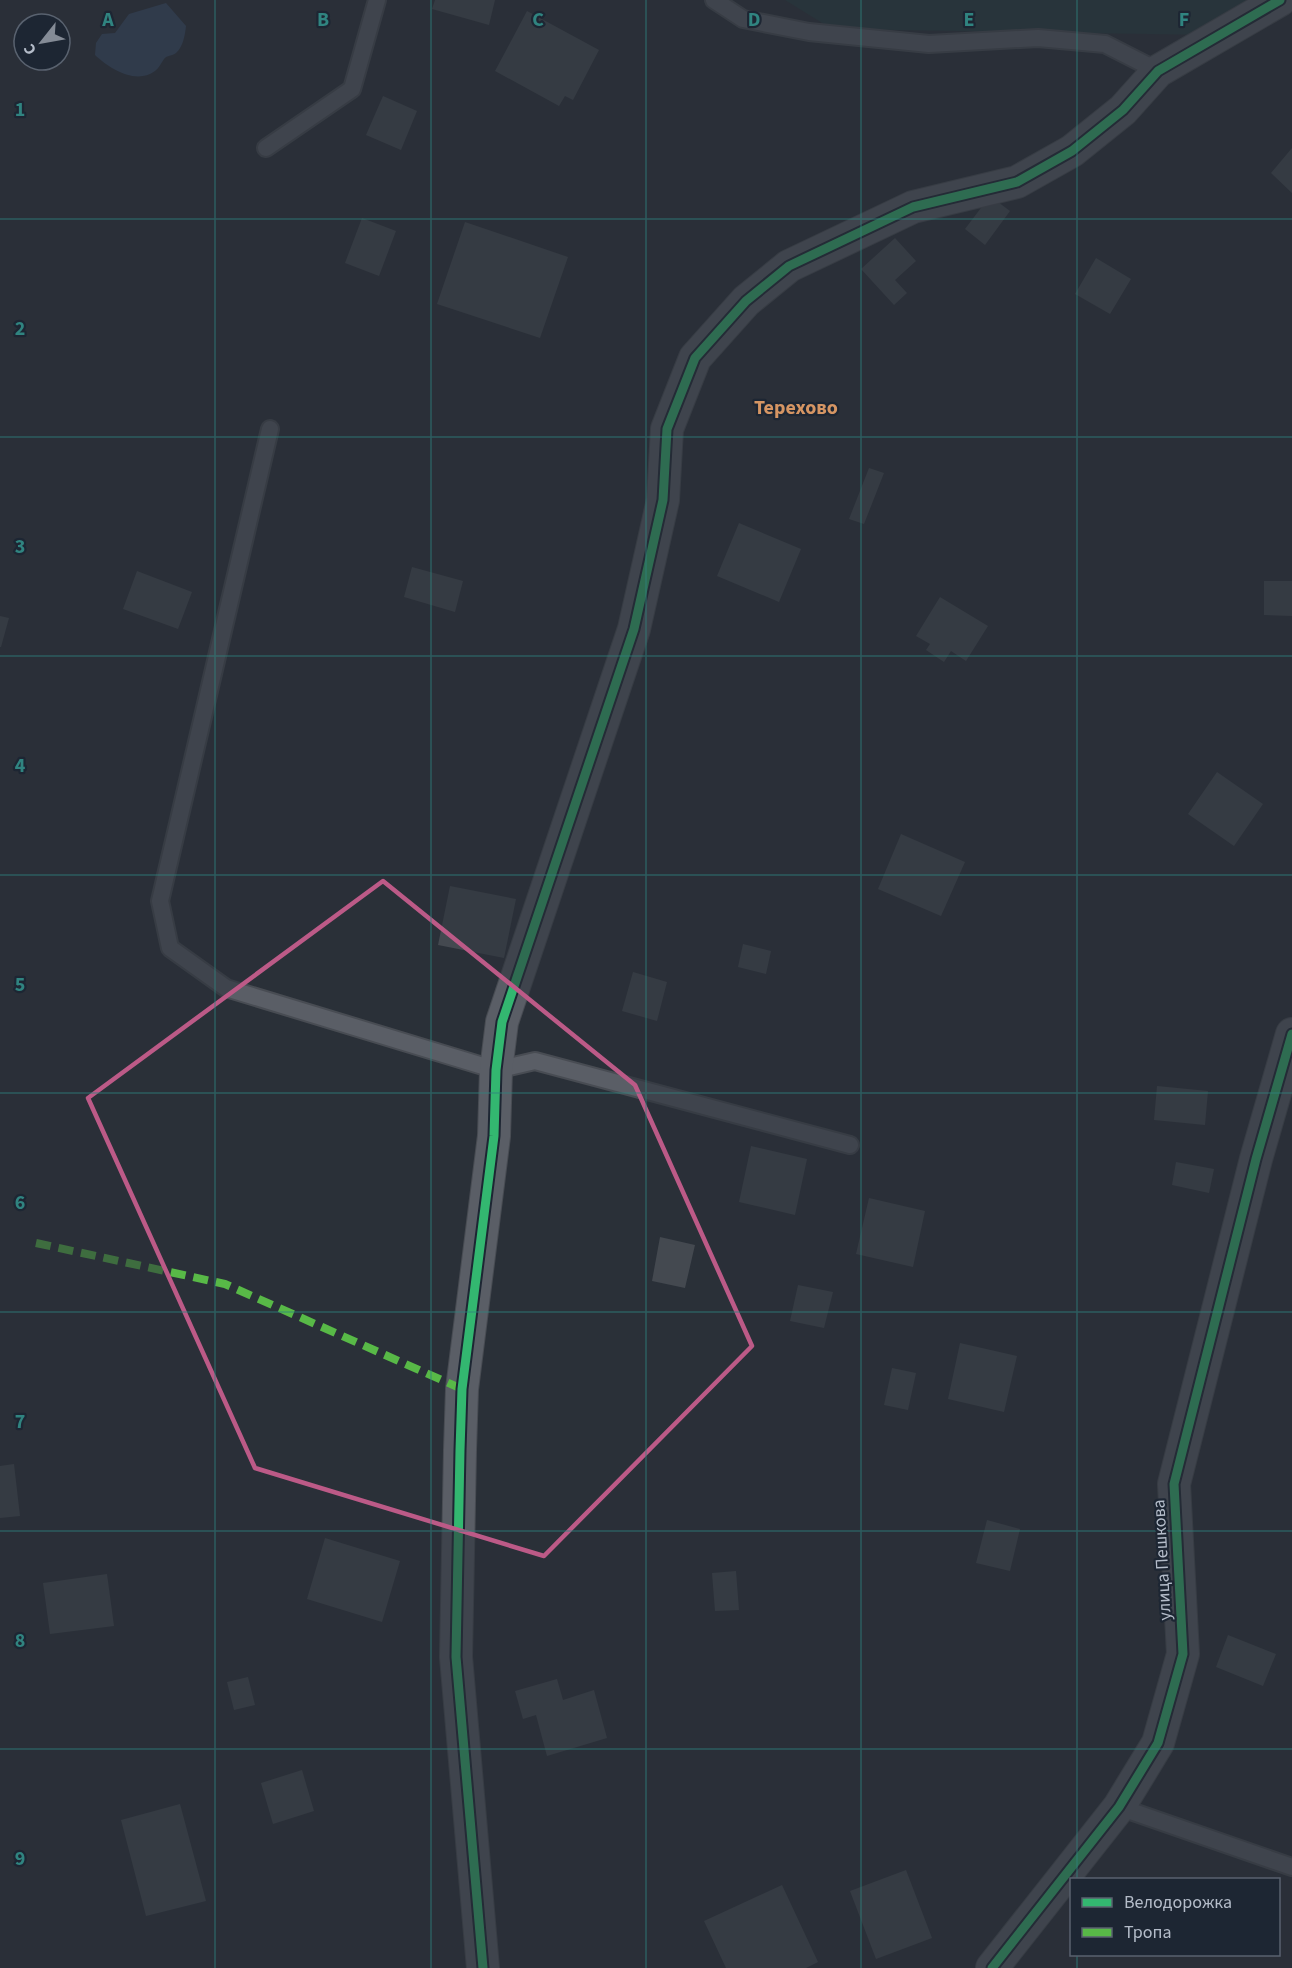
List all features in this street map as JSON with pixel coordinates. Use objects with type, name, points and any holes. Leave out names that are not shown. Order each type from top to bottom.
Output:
[{"type":"street","points":[[483,1968],[456,1646],[462,1389],[494,1136],[496,1070],[502,1022],[634,628],[663,501],[667,429],[695,358],[746,301],[789,266],[913,207],[1017,182],[1072,151],[1123,110],[1158,71],[1280,0]]},
{"type":"street","name":"улица Пешкова","points":[[992,1968],[1119,1807],[1158,1743],[1183,1654],[1174,1484],[1256,1159],[1292,1034]]},
{"type":"lane","points":[[266,148],[351,89],[377,0]]},
{"type":"lane","points":[[714,0],[744,19],[809,32],[929,44],[1038,38],[1105,44],[1158,71]]},
{"type":"lane","points":[[270,429],[160,901],[170,948],[226,987],[496,1070],[535,1061],[850,1145]]},
{"type":"lane","points":[[1119,1807],[1292,1867]]},
{"type":"highlighted area","points":[[383,881],[635,1085],[752,1346],[544,1556],[255,1468],[88,1098]]},
{"type":"green space","points":[[785,0],[1292,0],[1213,35],[832,29]]},
{"type":"water","points":[[166,3],[186,26],[185,33],[178,50],[165,58],[155,71],[140,76],[124,74],[95,55],[96,43],[102,34],[115,33],[129,14]]},
{"type":"building","points":[[435,0],[495,0],[489,25],[432,9]]},
{"type":"building","points":[[527,11],[599,50],[573,100],[565,96],[559,106],[495,71]]},
{"type":"building","points":[[383,96],[417,111],[401,150],[366,135]]},
{"type":"building","points":[[1292,148],[1292,193],[1271,173]]},
{"type":"building","points":[[990,196],[1010,211],[985,245],[965,229]]},
{"type":"building","points":[[362,218],[396,231],[379,276],[345,263]]},
{"type":"building","points":[[465,222],[568,257],[540,338],[437,304]]},
{"type":"building","points":[[895,238],[916,261],[895,280],[907,293],[894,305],[861,269]]},
{"type":"building","points":[[1096,258],[1131,279],[1110,314],[1075,294]]},
{"type":"building","points":[[869,468],[884,473],[864,524],[849,519]]},
{"type":"building","points":[[739,523],[801,549],[779,602],[717,576]]},
{"type":"building","points":[[412,567],[463,581],[455,612],[404,597]]},
{"type":"building","points":[[137,571],[192,592],[178,629],[123,609]]},
{"type":"building","points":[[1264,581],[1292,581],[1292,616],[1264,615]]},
{"type":"building","points":[[940,597],[988,626],[966,661],[951,651],[944,662],[926,650],[930,644],[916,636]]},
{"type":"building","points":[[0,616],[9,618],[1,647],[0,647]]},
{"type":"building","points":[[1217,772],[1263,804],[1234,846],[1188,814]]},
{"type":"building","points":[[901,834],[965,862],[941,916],[878,889]]},
{"type":"building","points":[[450,886],[516,899],[504,958],[438,945]]},
{"type":"building","points":[[743,944],[771,951],[766,974],[738,967]]},
{"type":"building","points":[[633,972],[667,982],[657,1021],[622,1011]]},
{"type":"building","points":[[1157,1086],[1208,1091],[1205,1125],[1154,1120]]},
{"type":"building","points":[[751,1146],[807,1159],[795,1215],[739,1202]]},
{"type":"building","points":[[1176,1162],[1214,1169],[1209,1193],[1172,1185]]},
{"type":"building","points":[[869,1198],[925,1211],[913,1267],[856,1254]]},
{"type":"building","points":[[660,1237],[695,1245],[685,1288],[652,1281]]},
{"type":"building","points":[[798,1285],[833,1292],[824,1328],[790,1321]]},
{"type":"building","points":[[960,1343],[1017,1356],[1004,1412],[948,1399]]},
{"type":"building","points":[[892,1368],[916,1373],[908,1410],[884,1405]]},
{"type":"building","points":[[14,1464],[20,1516],[0,1518],[0,1466]]},
{"type":"building","points":[[987,1520],[1020,1529],[1010,1571],[976,1563]]},
{"type":"building","points":[[325,1538],[400,1561],[382,1622],[307,1599]]},
{"type":"building","points":[[736,1571],[739,1610],[715,1611],[712,1573]]},
{"type":"building","points":[[107,1574],[114,1626],[50,1634],[43,1583]]},
{"type":"building","points":[[1228,1635],[1276,1654],[1263,1686],[1216,1667]]},
{"type":"building","points":[[248,1677],[255,1705],[234,1710],[227,1682]]},
{"type":"building","points":[[557,1679],[563,1700],[594,1690],[607,1738],[547,1756],[536,1715],[523,1719],[515,1691]]},
{"type":"building","points":[[302,1770],[314,1811],[273,1824],[261,1783]]},
{"type":"building","points":[[180,1804],[206,1901],[146,1916],[121,1820]]},
{"type":"building","points":[[906,1870],[932,1938],[876,1959],[850,1891]]},
{"type":"building","points":[[782,1885],[818,1962],[806,1968],[726,1968],[704,1921]]},
{"type":"marked path","points":[[36,1243],[225,1284],[462,1389]]},
{"type":"cycle path","points":[[483,1968],[456,1657],[460,1450],[462,1389],[494,1136],[496,1070],[502,1022],[634,629],[663,500],[667,429],[695,358],[746,301],[789,266],[913,207],[1017,182],[1072,151],[1123,110],[1158,71],[1280,0]]},
{"type":"cycle path","points":[[992,1968],[1119,1807],[1158,1743],[1183,1654],[1174,1484],[1256,1159],[1292,1034]]},
{"type":"district","name":"Терехово","points":[[796,408]]}]
